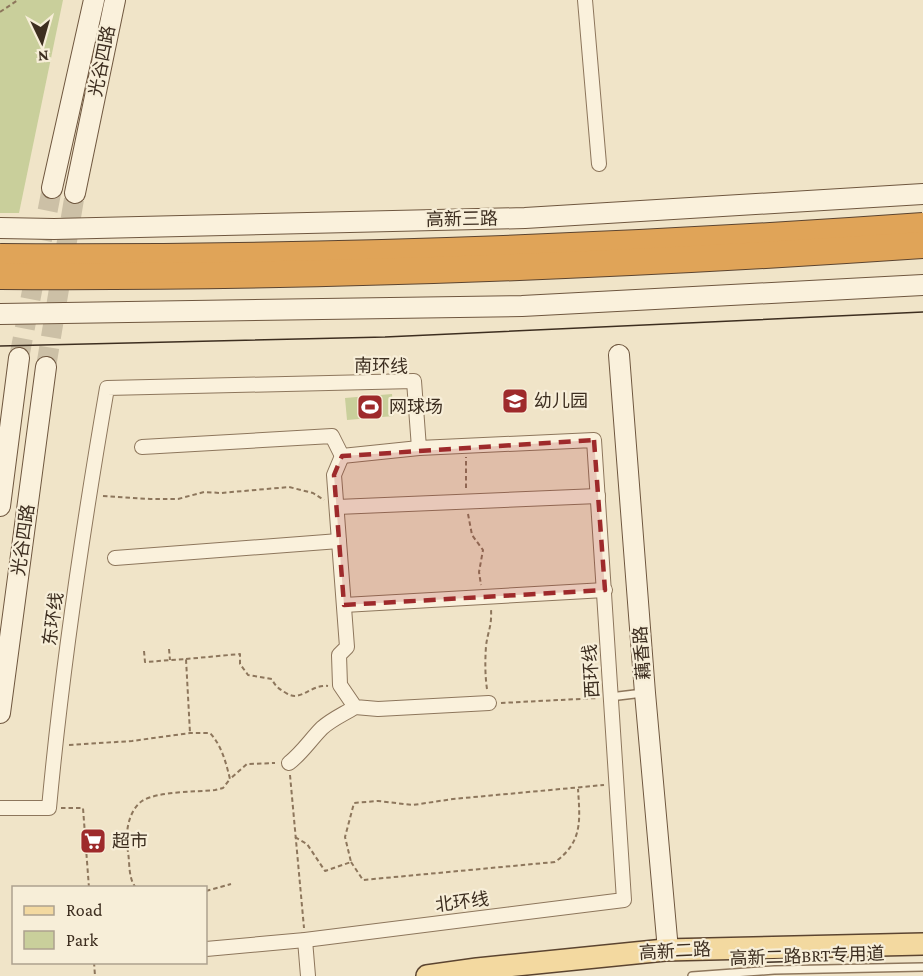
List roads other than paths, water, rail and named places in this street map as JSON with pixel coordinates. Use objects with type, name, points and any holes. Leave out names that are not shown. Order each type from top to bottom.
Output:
[{"type":"highway","name":"高新三路","points":[[0,257],[130,258],[383,253],[782,236],[923,226]]},
{"type":"highway","points":[[0,276],[129,277],[408,272],[584,265],[923,245]]},
{"type":"main road","name":"光谷四路","points":[[52,188],[94,0]]},
{"type":"main road","name":"光谷四路","points":[[75,194],[115,0]]},
{"type":"main road","name":"高新三路","points":[[0,228],[54,229],[525,218],[923,194]]},
{"type":"main road","points":[[0,314],[522,306],[923,285]]},
{"type":"main road","name":"藕香路","points":[[619,355],[645,693],[668,950]]},
{"type":"main road","name":"光谷四路","points":[[0,506],[19,358]]},
{"type":"main road","name":"光谷四路","points":[[0,713],[46,367]]},
{"type":"main road","name":"高新二路","points":[[428,976],[668,950],[923,944]]},
{"type":"street","points":[[585,0],[600,164]]},
{"type":"street","name":"南环线","points":[[107,388],[414,381],[419,448]]},
{"type":"street","name":"东环线","points":[[0,808],[49,808],[88,495],[107,388]]},
{"type":"street","points":[[142,447],[332,436],[342,456],[334,475],[347,647],[339,655],[340,685],[355,707]]},
{"type":"street","name":"西环线","points":[[419,448],[594,440],[624,900]]},
{"type":"street","points":[[342,456],[419,448]]},
{"type":"street","points":[[337,507],[598,496]]},
{"type":"street","points":[[115,558],[339,541]]},
{"type":"street","points":[[344,605],[605,590]]},
{"type":"street","points":[[289,763],[325,725],[355,707],[378,709],[489,704]]},
{"type":"street","name":"北环线","points":[[207,949],[624,900]]},
{"type":"street","points":[[305,939],[308,976]]},
{"type":"lane","points":[[610,697],[645,693]]},
{"type":"lane","name":"高新二路BRT专用道","points":[[692,976],[774,970],[923,967]]},
{"type":"tunnel","points":[[19,358],[52,188]]},
{"type":"tunnel","points":[[46,367],[75,193]]},
{"type":"tram line","points":[[0,346],[385,337],[923,312]]},
{"type":"place","name":"幼儿园","points":[[515,401]]},
{"type":"place","name":"网球场","points":[[370,407]]},
{"type":"place","name":"超市","points":[[93,841]]}]
